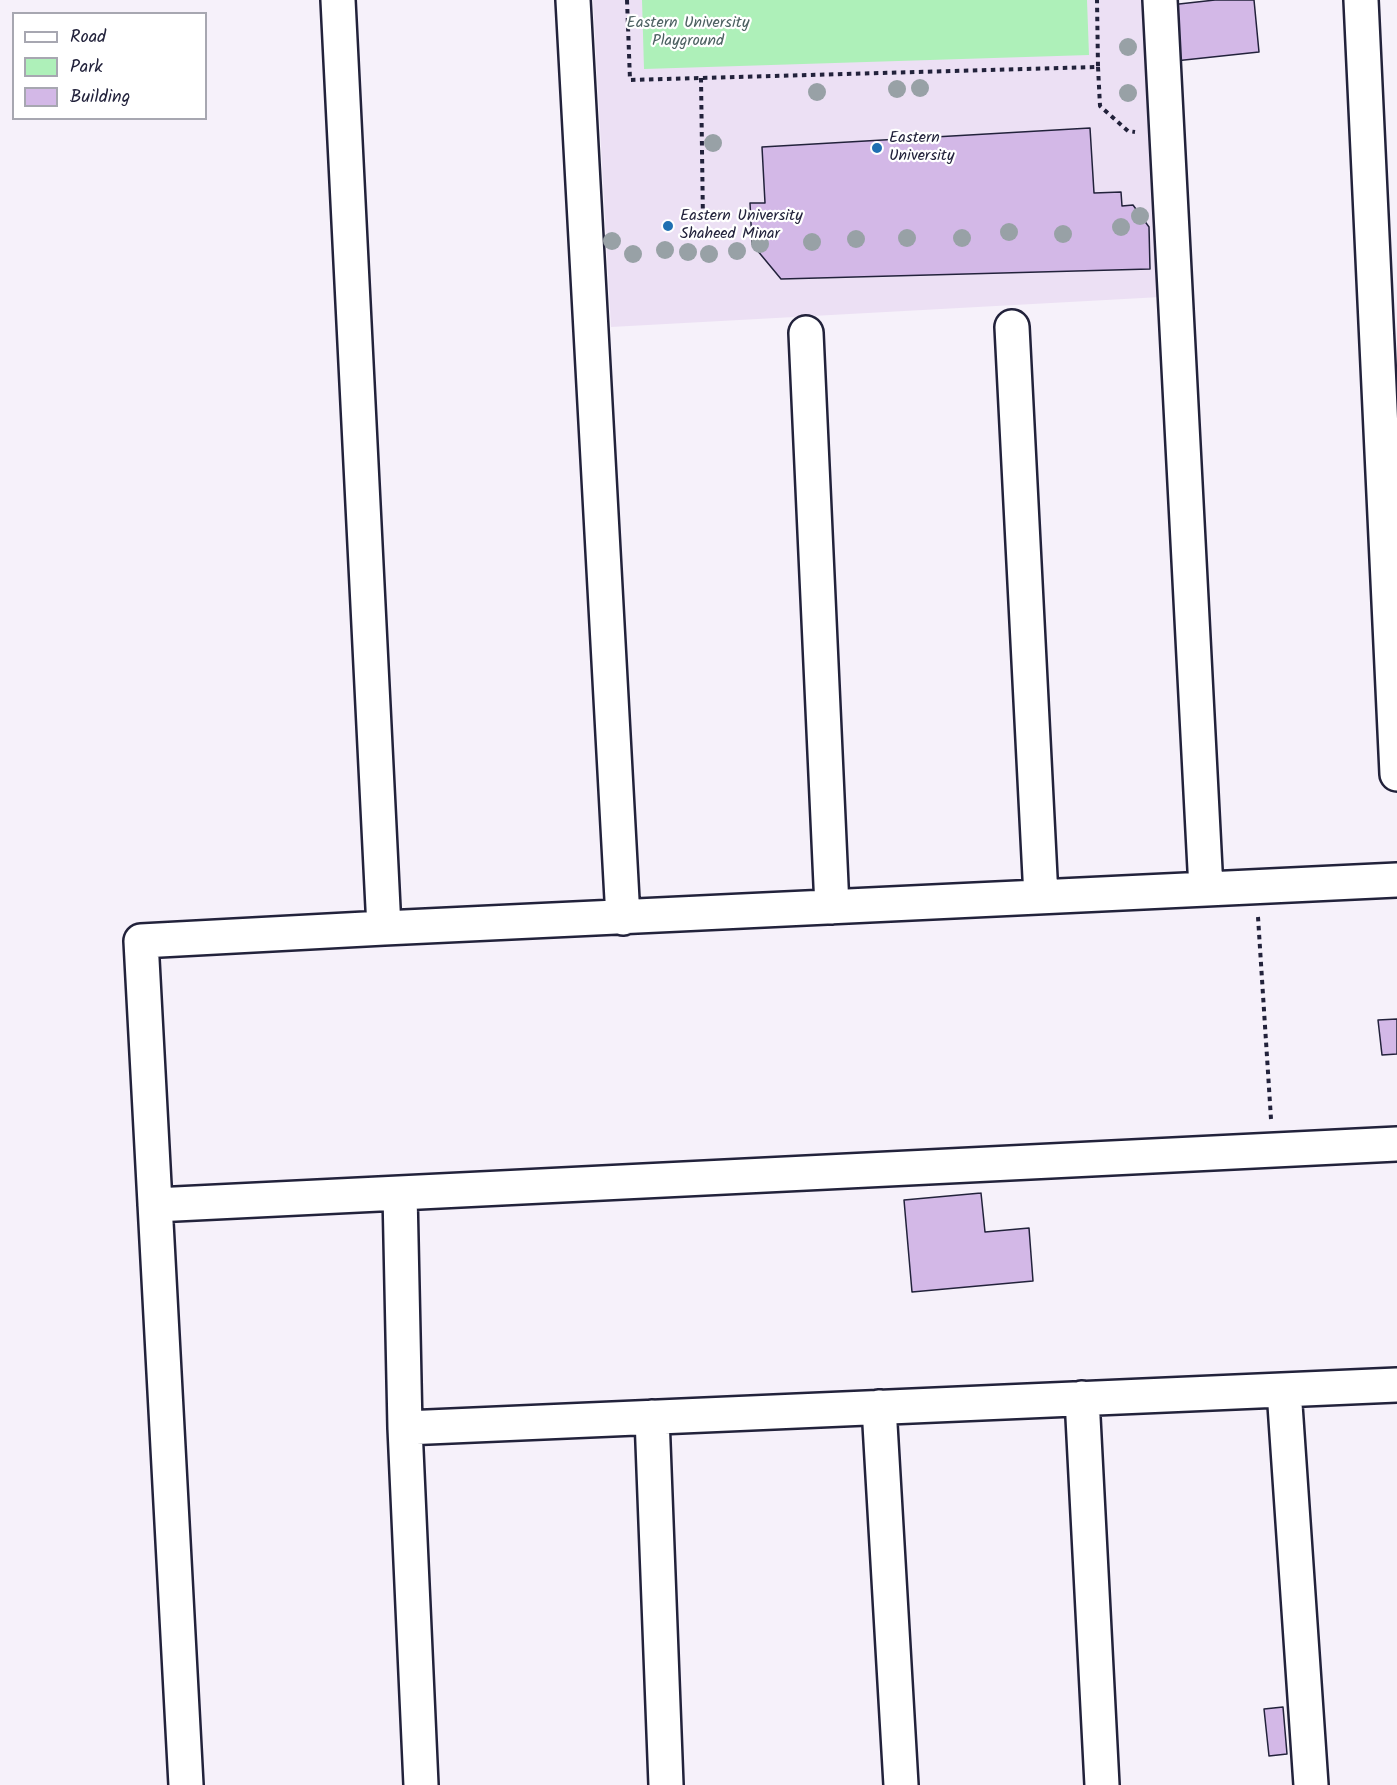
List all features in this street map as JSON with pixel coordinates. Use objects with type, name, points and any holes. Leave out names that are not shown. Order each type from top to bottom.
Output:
[{"type":"street","points":[[338,0],[384,928]]},
{"type":"street","points":[[573,0],[622,918]]},
{"type":"street","points":[[1160,0],[1206,890]]},
{"type":"street","points":[[1361,0],[1397,774]]},
{"type":"street","points":[[1012,327],[1041,897]]},
{"type":"street","points":[[806,333],[832,907]]},
{"type":"street","points":[[186,1785],[141,941],[1397,880]]},
{"type":"street","points":[[154,1205],[1397,1144]]},
{"type":"street","points":[[400,1193],[405,1428],[421,1785]]},
{"type":"street","points":[[405,1428],[1397,1384]]},
{"type":"street","points":[[1284,1390],[1311,1785]]},
{"type":"street","points":[[1082,1398],[1102,1785]]},
{"type":"street","points":[[879,1407],[902,1785]]},
{"type":"street","points":[[652,1417],[666,1785]]},
{"type":"path","points":[[627,0],[630,80],[1098,67]]},
{"type":"path","points":[[1097,0],[1101,106],[1128,131],[1167,137]]},
{"type":"path","points":[[701,78],[703,222]]},
{"type":"path","points":[[1256,887],[1273,1150]]},
{"type":"shaded area","name":"Eastern University","points":[[593,0],[1147,0],[1161,297],[611,327]]},
{"type":"green space","name":"Eastern University Playground","points":[[642,0],[1087,0],[1089,55],[644,69]]},
{"type":"building","points":[[1215,0],[1254,0],[1259,52],[1175,61],[1170,5]]},
{"type":"building","name":"Eastern University","points":[[1090,128],[1094,193],[1121,192],[1122,206],[1133,205],[1149,227],[1150,269],[781,279],[752,244],[750,203],[765,203],[762,147]]},
{"type":"building","points":[[1397,1019],[1397,1054],[1382,1055],[1378,1020]]},
{"type":"building","points":[[981,1193],[985,1232],[1029,1228],[1033,1281],[912,1292],[904,1200]]},
{"type":"building","points":[[1283,1707],[1287,1754],[1269,1756],[1264,1709]]},
{"type":"place","name":"Eastern University","points":[[877,148]]},
{"type":"place","name":"Eastern University Shaheed Minar","points":[[668,226]]}]
